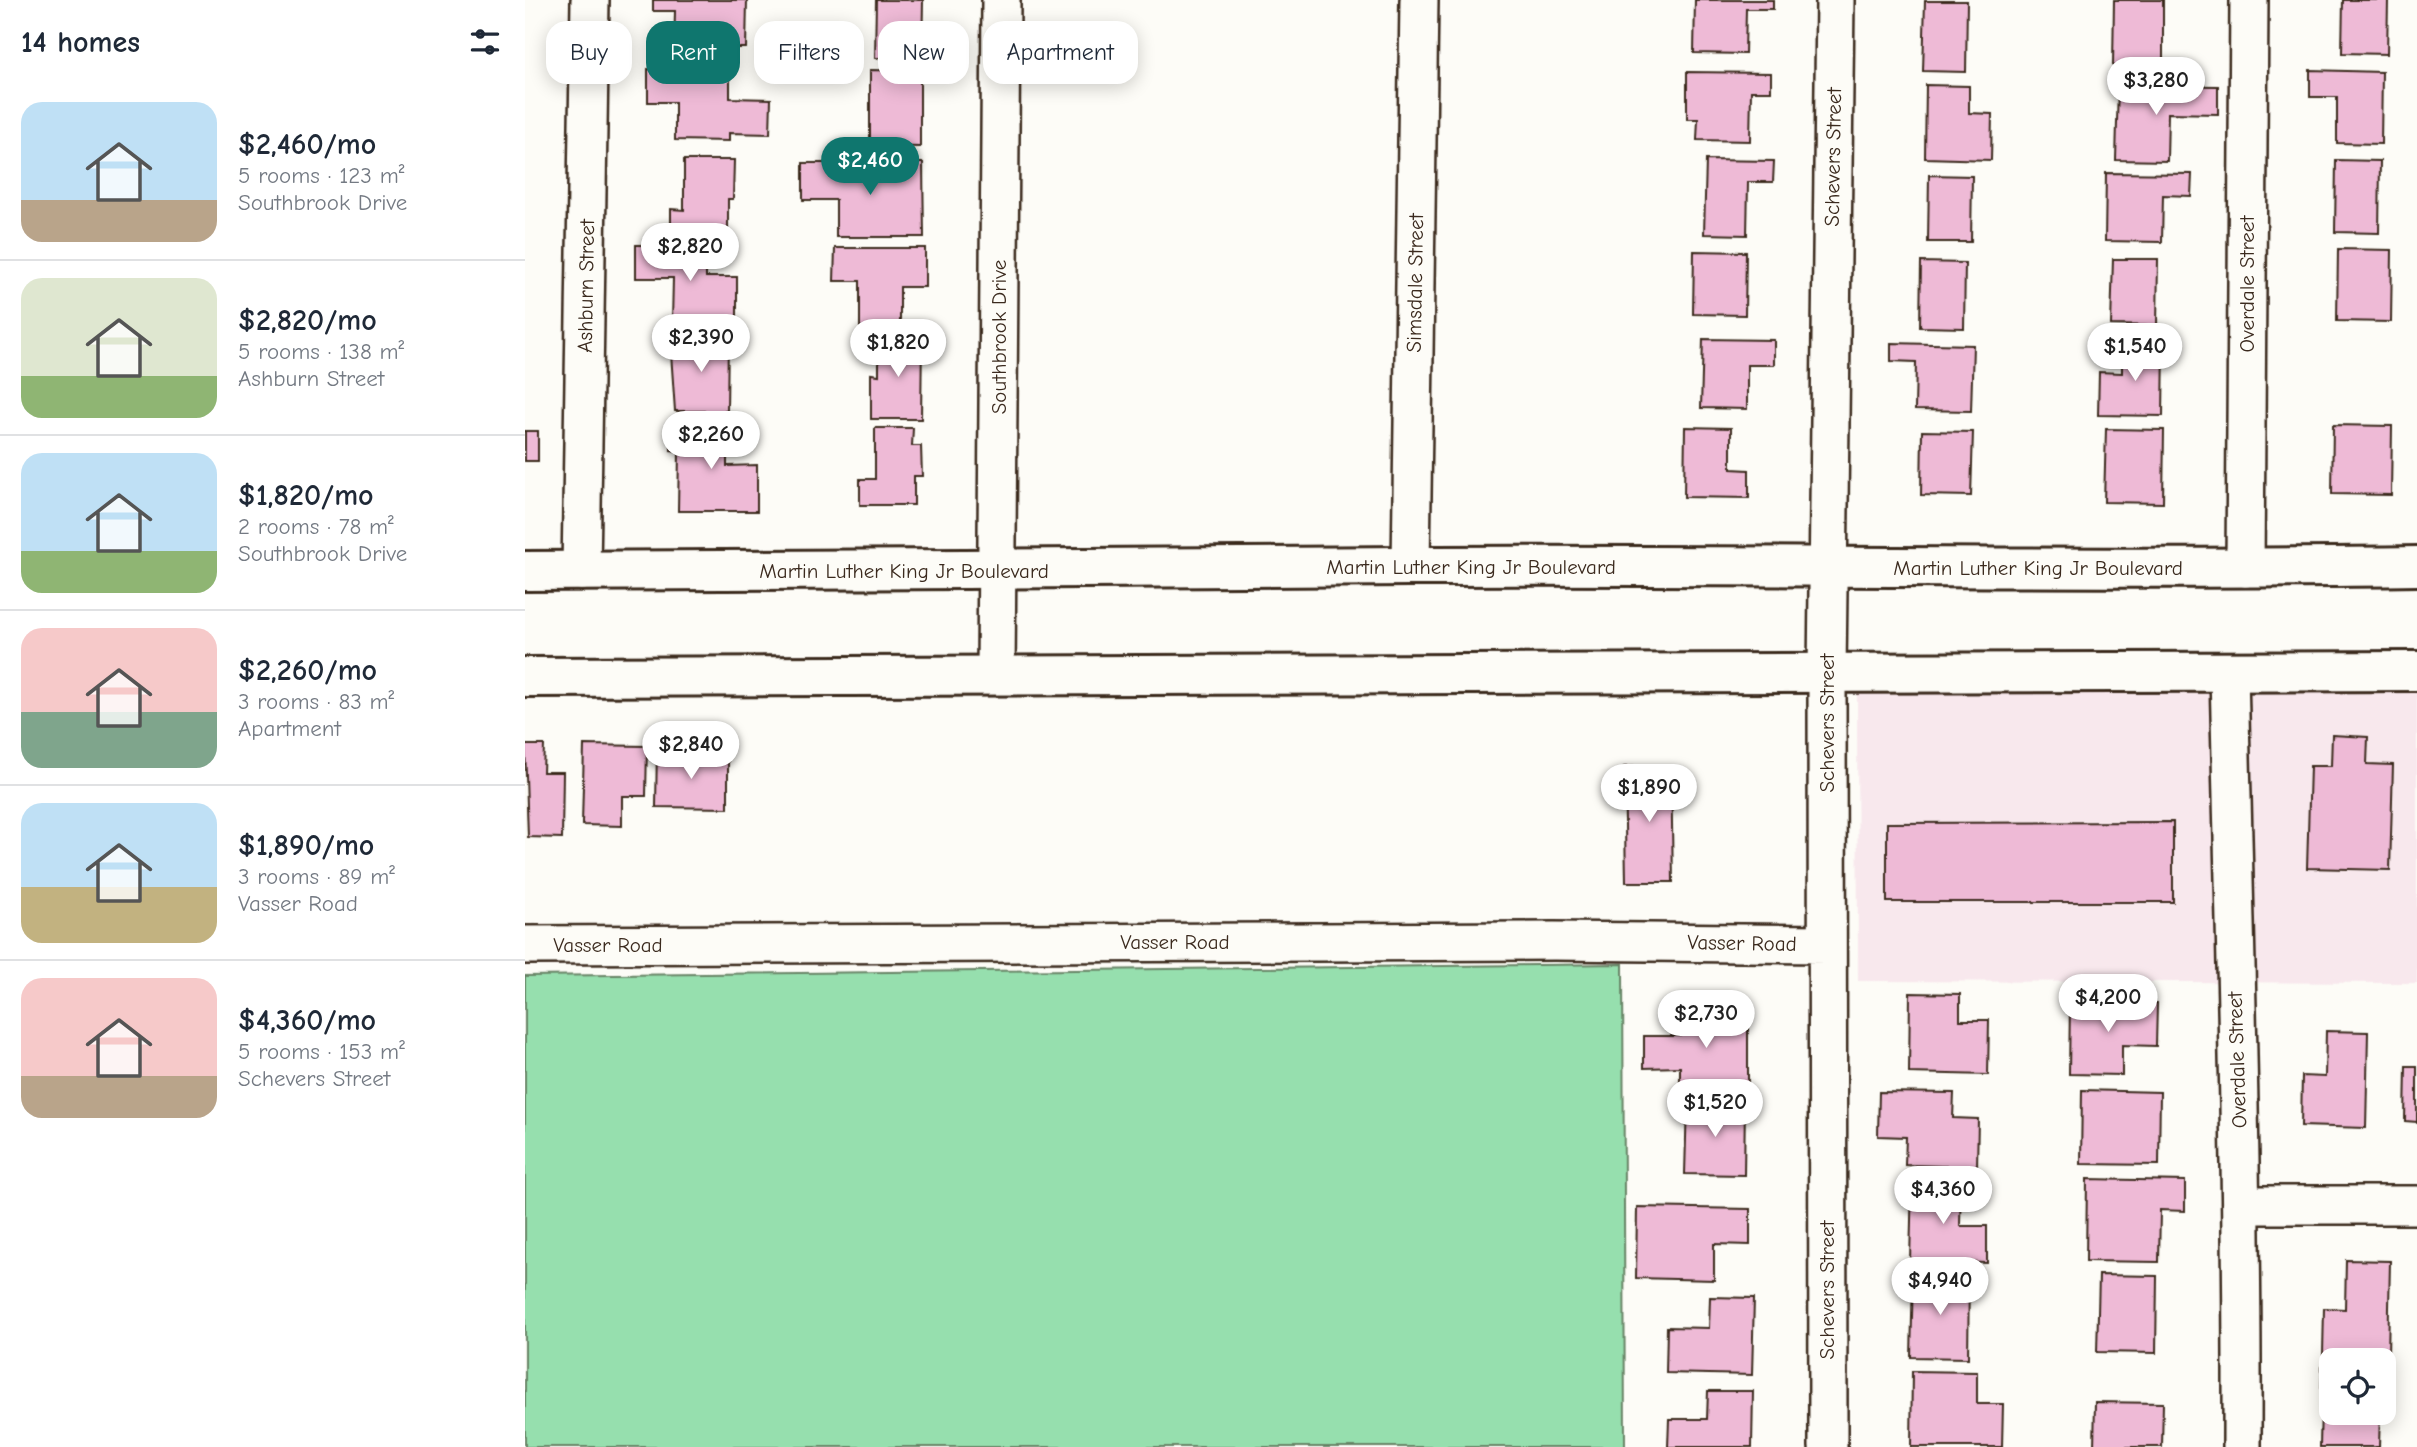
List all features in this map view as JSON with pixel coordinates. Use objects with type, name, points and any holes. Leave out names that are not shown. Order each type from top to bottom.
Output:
[{"type":"main road","name":"Martin Luther King Jr Boulevard","points":[[525,571],[997,571],[1411,566],[2417,566]]},
{"type":"main road","points":[[525,677],[2417,671]]},
{"type":"street","name":"Ashburn Street","points":[[581,571],[590,0]]},
{"type":"street","name":"Southbrook Drive","points":[[996,674],[1001,0]]},
{"type":"street","name":"Simsdale Street","points":[[1411,566],[1419,0]]},
{"type":"street","name":"Schevers Street","points":[[1828,1447],[1827,674],[1835,0]]},
{"type":"street","name":"Overdale Street","points":[[2245,568],[2249,0]]},
{"type":"street","name":"Overdale Street","points":[[2229,673],[2235,1018],[2243,1205],[2242,1447]]},
{"type":"street","name":"Vasser Road","points":[[525,945],[1540,941],[1826,944]]},
{"type":"street","points":[[2243,1205],[2417,1205]]},
{"type":"shaded area","points":[[2417,689],[2417,983],[1858,981],[1857,691]]},
{"type":"green space","points":[[1623,964],[1625,1447],[525,1447],[525,976]]},
{"type":"building","points":[[653,0],[747,0],[746,48],[740,48],[740,21],[675,21],[675,11],[653,11]]},
{"type":"building","points":[[876,0],[923,0],[923,21],[878,21],[878,58],[875,58]]},
{"type":"building","points":[[1695,0],[1773,0],[1773,9],[1746,9],[1745,54],[1694,53]]},
{"type":"building","points":[[2114,0],[2163,0],[2163,66],[2113,66]]},
{"type":"building","points":[[2343,0],[2388,0],[2387,54],[2342,53]]},
{"type":"building","points":[[1925,1],[1967,1],[1966,72],[1923,71]]},
{"type":"building","points":[[870,70],[878,70],[878,84],[920,84],[920,147],[870,146]]},
{"type":"building","points":[[2310,70],[2382,72],[2381,144],[2337,143],[2337,97],[2310,97]]},
{"type":"building","points":[[1687,72],[1771,73],[1771,91],[1751,91],[1750,141],[1697,140],[1698,119],[1687,119]]},
{"type":"building","points":[[648,84],[730,84],[730,98],[771,99],[770,134],[729,133],[729,141],[675,140],[675,102],[648,102]]},
{"type":"building","points":[[1926,85],[1969,86],[1969,113],[1992,114],[1991,160],[1925,158]]},
{"type":"building","points":[[2118,85],[2218,86],[2218,114],[2168,113],[2167,161],[2116,160]]},
{"type":"building","points":[[684,160],[734,160],[733,199],[728,199],[728,238],[671,238],[671,209],[684,210]]},
{"type":"building","points":[[1706,160],[1774,161],[1773,182],[1748,182],[1747,235],[1704,234]]},
{"type":"building","points":[[2336,160],[2380,161],[2379,233],[2335,232]]},
{"type":"building","points":[[803,163],[923,163],[924,237],[836,237],[836,200],[803,200]]},
{"type":"building","points":[[2106,173],[2192,174],[2191,196],[2163,195],[2162,242],[2105,241]]},
{"type":"building","points":[[1929,175],[1972,176],[1971,242],[1928,242]]},
{"type":"building","points":[[636,245],[706,245],[706,277],[737,277],[737,323],[672,322],[673,278],[636,278]]},
{"type":"building","points":[[835,248],[925,248],[925,287],[900,287],[900,327],[860,327],[860,281],[834,281]]},
{"type":"building","points":[[2338,249],[2392,250],[2391,322],[2337,321]]},
{"type":"building","points":[[1694,251],[1746,252],[1745,315],[1693,314]]},
{"type":"building","points":[[2113,259],[2158,259],[2157,326],[2111,325]]},
{"type":"building","points":[[1921,262],[1965,263],[1964,328],[1920,327]]},
{"type":"building","points":[[879,336],[922,336],[921,419],[871,419],[871,374],[879,375]]},
{"type":"building","points":[[677,338],[728,338],[727,411],[675,411],[671,353],[676,353]]},
{"type":"building","points":[[1703,339],[1774,340],[1774,365],[1747,365],[1747,409],[1701,408]]},
{"type":"building","points":[[1891,343],[1973,345],[1971,411],[1915,410],[1916,362],[1891,361]]},
{"type":"building","points":[[2122,344],[2164,344],[2163,416],[2098,415],[2099,372],[2122,373]]},
{"type":"building","points":[[671,424],[727,424],[727,466],[757,465],[757,511],[678,511],[679,451],[671,450]]},
{"type":"building","points":[[2333,425],[2392,426],[2391,495],[2332,494]]},
{"type":"building","points":[[1685,427],[1731,428],[1731,469],[1749,470],[1749,498],[1684,497]]},
{"type":"building","points":[[875,428],[913,428],[912,446],[921,446],[922,476],[914,476],[914,505],[860,505],[860,479],[875,479]]},
{"type":"building","points":[[2106,429],[2164,430],[2163,503],[2104,502]]},
{"type":"building","points":[[525,431],[538,431],[538,461],[525,461]]},
{"type":"building","points":[[1922,431],[1973,432],[1971,496],[1921,495]]},
{"type":"building","points":[[2332,735],[2368,737],[2367,764],[2393,765],[2390,870],[2307,868],[2310,766],[2331,766]]},
{"type":"building","points":[[525,745],[544,745],[543,772],[563,772],[562,838],[528,837]]},
{"type":"building","points":[[584,745],[647,746],[646,796],[622,796],[622,826],[582,825]]},
{"type":"building","points":[[657,747],[679,747],[678,758],[728,759],[728,808],[656,807]]},
{"type":"building","points":[[1671,766],[1673,882],[1626,882],[1624,767]]},
{"type":"building","points":[[2173,822],[2173,902],[1887,902],[1887,823]]},
{"type":"building","points":[[1910,993],[1960,994],[1960,1020],[1989,1020],[1988,1075],[1909,1073]]},
{"type":"building","points":[[2070,1002],[2157,1003],[2156,1046],[2122,1045],[2122,1075],[2069,1074]]},
{"type":"building","points":[[1681,1007],[1748,1007],[1748,1092],[1680,1091],[1680,1067],[1644,1068],[1644,1036],[1681,1036]]},
{"type":"building","points":[[2326,1031],[2368,1032],[2366,1128],[2301,1126],[2302,1076],[2325,1077]]},
{"type":"building","points":[[2406,1066],[2417,1066],[2417,1122],[2405,1121]]},
{"type":"building","points":[[2082,1090],[2160,1092],[2159,1165],[2081,1164]]},
{"type":"building","points":[[1879,1092],[1954,1093],[1953,1118],[1978,1119],[1977,1167],[1905,1165],[1906,1137],[1878,1136]]},
{"type":"building","points":[[1687,1102],[1745,1103],[1744,1175],[1685,1174]]},
{"type":"building","points":[[2087,1179],[2185,1181],[2185,1211],[2160,1210],[2159,1262],[2086,1261]]},
{"type":"building","points":[[1912,1180],[1961,1180],[1960,1226],[1987,1226],[1987,1263],[1910,1261]]},
{"type":"building","points":[[1637,1207],[1750,1209],[1750,1245],[1714,1244],[1714,1280],[1636,1278]]},
{"type":"building","points":[[2346,1260],[2390,1261],[2388,1348],[2323,1348],[2324,1308],[2345,1309]]},
{"type":"building","points":[[2099,1275],[2157,1276],[2156,1353],[2097,1352]]},
{"type":"building","points":[[1913,1276],[1969,1277],[1968,1358],[1911,1357]]},
{"type":"building","points":[[1710,1297],[1754,1298],[1752,1375],[1666,1373],[1667,1327],[1709,1328]]},
{"type":"building","points":[[1912,1371],[1977,1372],[1977,1404],[2003,1404],[2002,1447],[1911,1447]]},
{"type":"building","points":[[1708,1391],[1753,1391],[1752,1447],[1668,1447],[1669,1419],[1707,1419]]},
{"type":"building","points":[[2095,1402],[2163,1403],[2162,1447],[2094,1447]]},
{"type":"building","points":[[2321,1425],[2380,1425],[2379,1447],[2320,1447]]}]
